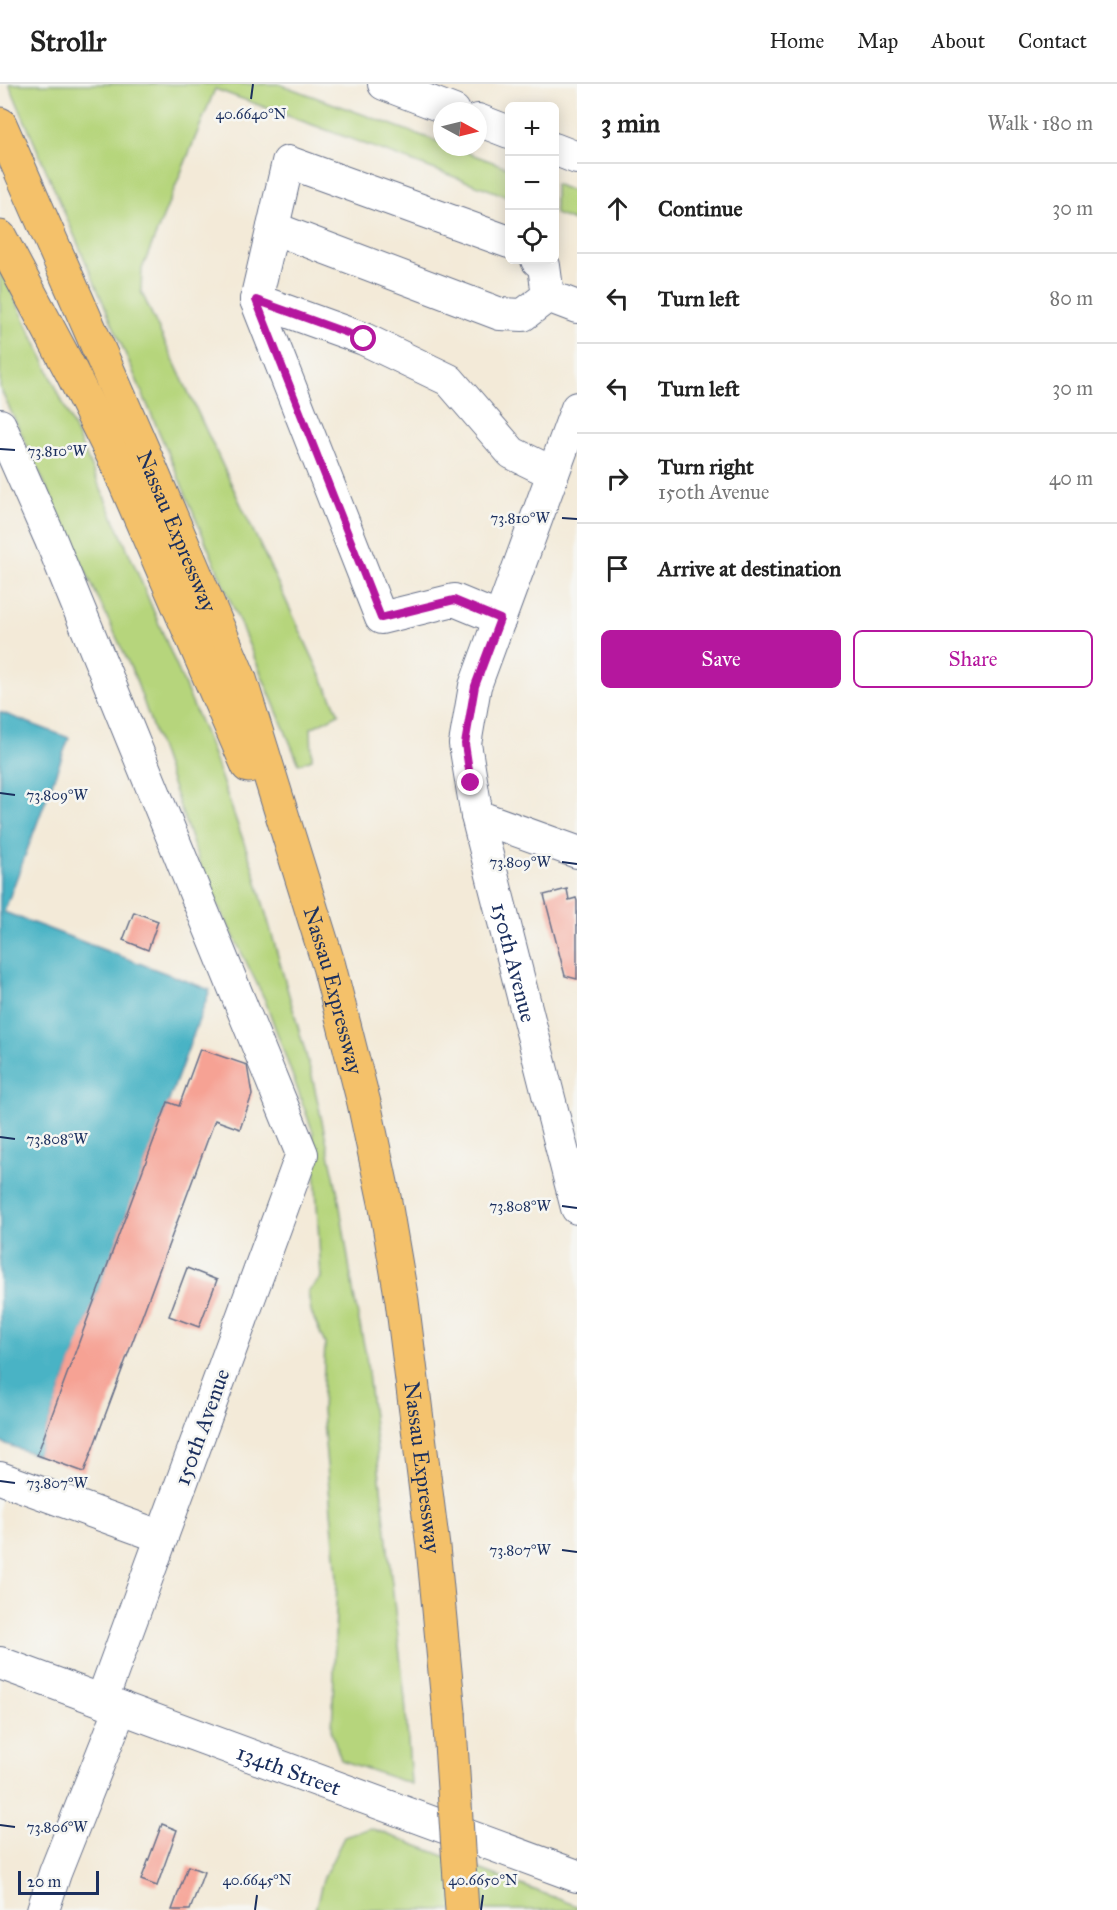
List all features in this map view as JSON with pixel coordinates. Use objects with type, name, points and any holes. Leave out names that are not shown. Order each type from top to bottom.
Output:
[{"type":"highway","name":"Nassau Expressway","points":[[0,124],[142,447],[240,679],[318,927],[343,1016],[385,1202],[400,1292],[434,1558],[449,1713],[462,1910]]},
{"type":"highway","points":[[0,237],[67,361],[116,462],[318,927]]},
{"type":"street","points":[[384,84],[433,103]]},
{"type":"street","points":[[487,123],[505,130]]},
{"type":"street","points":[[559,151],[577,158]]},
{"type":"street","points":[[500,619],[454,600],[381,618],[256,300],[288,162],[505,240]]},
{"type":"street","points":[[273,228],[500,314],[523,315],[548,296]]},
{"type":"street","points":[[542,264],[544,266],[548,296]]},
{"type":"street","points":[[548,296],[577,307]]},
{"type":"street","points":[[256,300],[364,339],[449,380],[512,453],[553,473]]},
{"type":"street","name":"150th Avenue","points":[[577,408],[475,686],[465,744],[477,816],[577,1208]]},
{"type":"street","name":"150th Avenue","points":[[0,425],[62,566],[302,1154],[139,1598],[112,1704],[43,1910]]},
{"type":"street","points":[[477,816],[577,852]]},
{"type":"street","points":[[0,1478],[162,1537]]},
{"type":"street","name":"134th Street","points":[[0,1663],[577,1876]]},
{"type":"green space","points":[[9,84],[279,84],[433,140],[433,156],[476,156],[505,167],[505,196],[215,89],[142,269],[141,291],[339,714],[311,728],[312,759],[299,764]]},
{"type":"green space","points":[[559,186],[577,193],[577,222],[559,215]]},
{"type":"green space","points":[[0,267],[133,562],[208,741],[253,868],[312,1076],[338,1194],[366,1355],[405,1699],[411,1784],[341,1760],[332,1733],[337,1578],[322,1410],[325,1344],[311,1312],[308,1292],[321,1278],[313,1132],[265,1000],[205,879],[135,677],[0,388]]},
{"type":"green space","points":[[370,1828],[577,1906],[577,1910],[315,1910],[323,1879],[344,1837]]},
{"type":"water","points":[[0,712],[69,738],[4,912],[210,990],[37,1455],[0,1442]]},
{"type":"building","points":[[567,889],[569,900],[576,898],[577,901],[577,979],[565,976],[544,895]]},
{"type":"building","points":[[134,912],[158,921],[148,950],[123,940]]},
{"type":"building","points":[[200,1049],[247,1065],[252,1095],[240,1129],[215,1120],[84,1472],[37,1455],[168,1102],[179,1106]]},
{"type":"building","points":[[187,1268],[217,1280],[199,1327],[169,1316]]},
{"type":"building","points":[[162,1824],[177,1830],[157,1886],[141,1880]]},
{"type":"building","points":[[188,1866],[204,1872],[190,1910],[172,1910]]},
{"type":"route","points":[[364,339],[256,300],[381,618],[454,600],[500,619],[475,686],[465,744],[471,783]]}]
